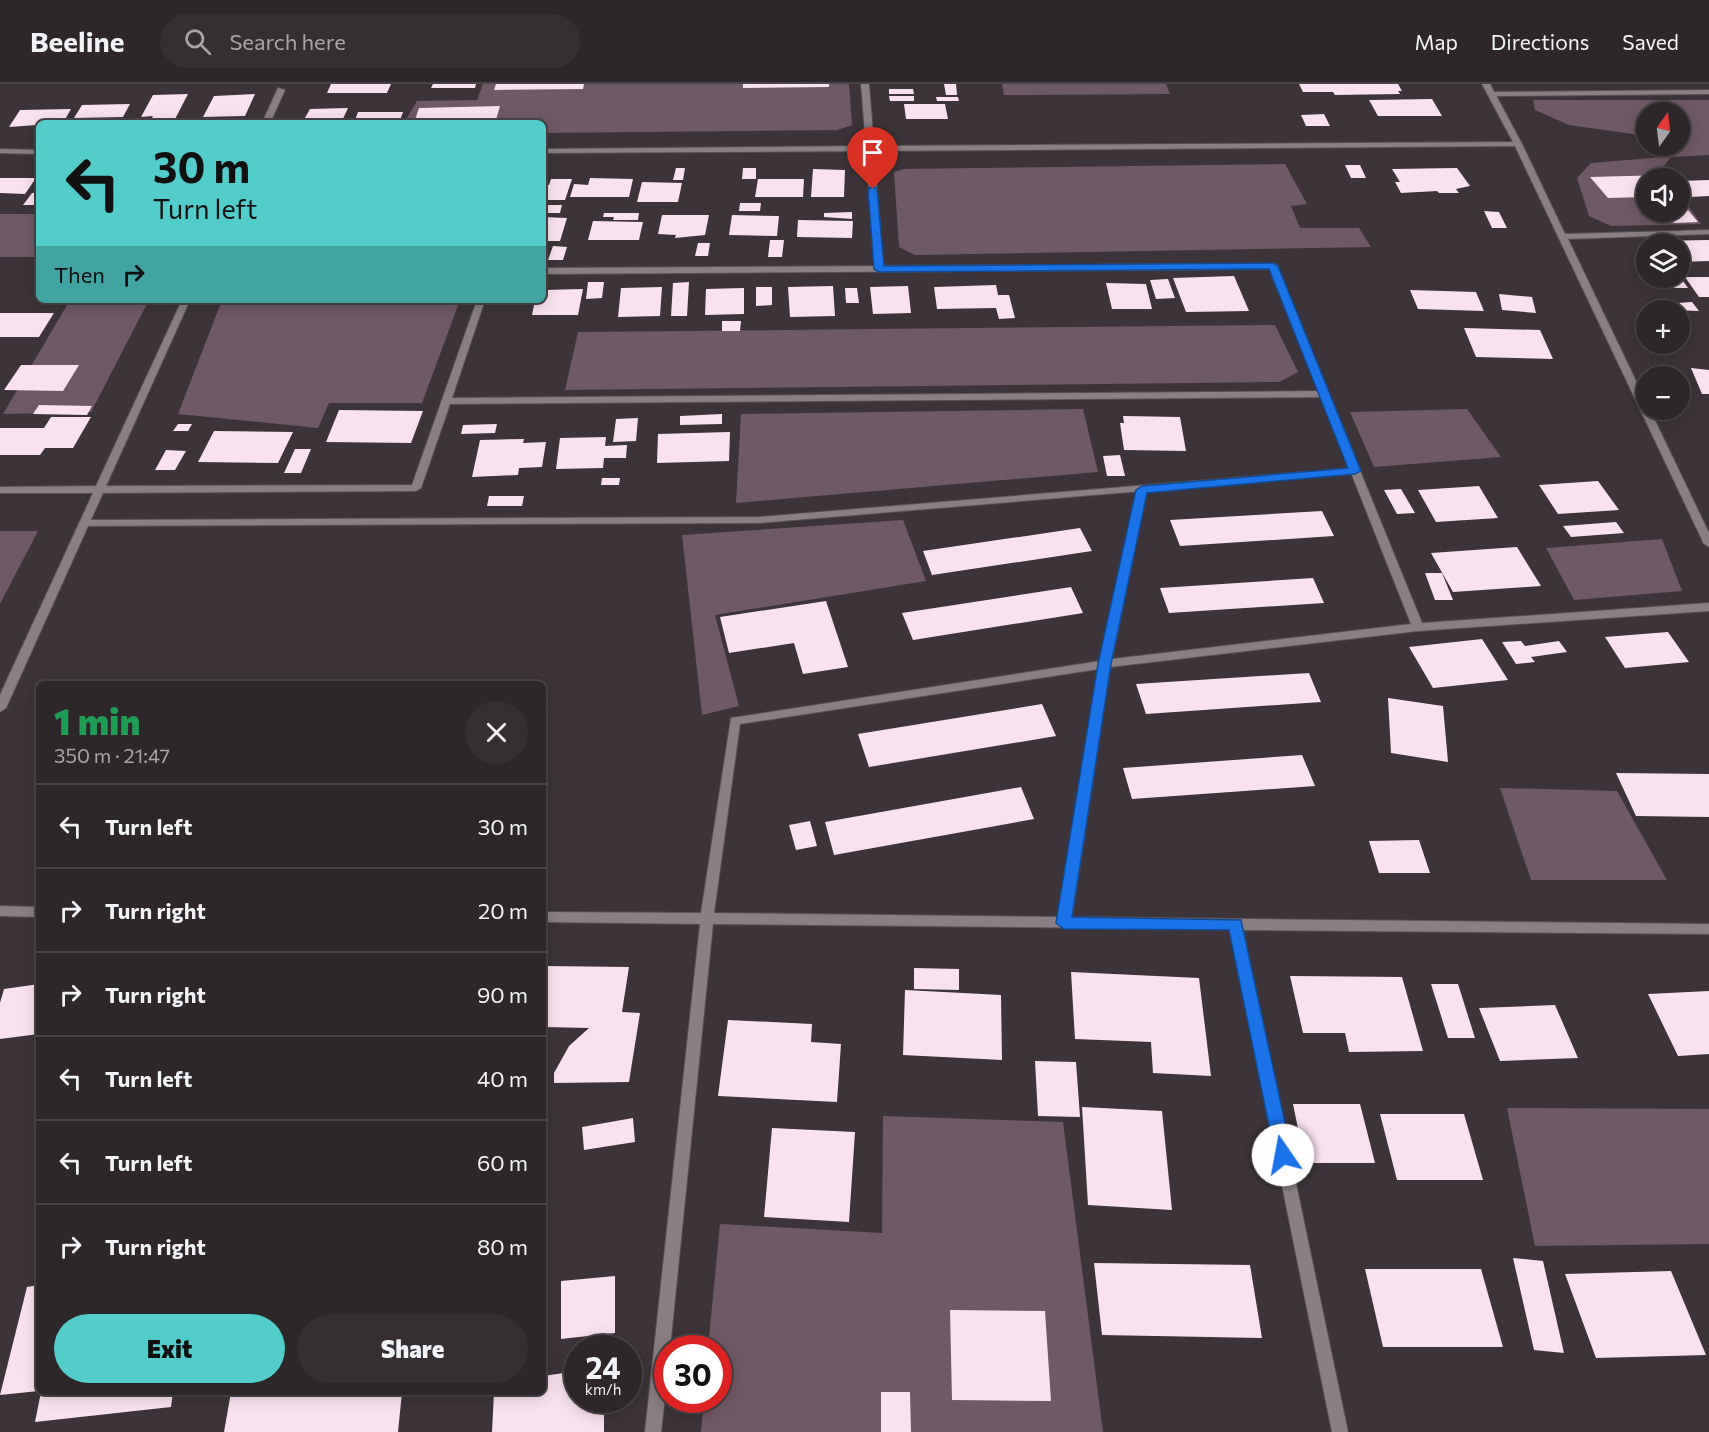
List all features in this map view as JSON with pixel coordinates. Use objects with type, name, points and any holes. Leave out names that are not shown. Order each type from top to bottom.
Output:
[{"type":"street","points":[[865,84],[879,269]]},
{"type":"street","points":[[1486,84],[1518,144],[1709,544]]},
{"type":"street","points":[[267,120],[281,90]]},
{"type":"street","points":[[1491,94],[1709,92]]},
{"type":"street","points":[[546,151],[1518,144]]},
{"type":"street","points":[[0,151],[36,152]]},
{"type":"street","points":[[1562,237],[1709,232]]},
{"type":"street","points":[[546,272],[1273,266],[1418,627]]},
{"type":"street","points":[[0,708],[185,303]]},
{"type":"street","points":[[0,490],[416,488],[480,303]]},
{"type":"street","points":[[447,401],[1324,394]]},
{"type":"street","points":[[84,523],[759,520],[1355,471]]},
{"type":"street","points":[[1064,923],[1105,664],[1142,490]]},
{"type":"street","points":[[653,1432],[707,919],[735,721],[1105,664],[1418,627],[1709,608]]},
{"type":"street","points":[[0,911],[36,912]]},
{"type":"street","points":[[546,917],[1709,929]]},
{"type":"street","points":[[1235,924],[1340,1432]]},
{"type":"shaded area","points":[[483,84],[849,84],[852,125],[837,130],[546,133],[546,120],[406,120],[417,101],[477,100]]},
{"type":"shaded area","points":[[1002,84],[1166,84],[1170,94],[1004,95]]},
{"type":"shaded area","points":[[1533,100],[1709,100],[1709,155],[1690,156],[1690,102],[1636,102],[1636,134],[1569,125],[1535,110]]},
{"type":"shaded area","points":[[1690,156],[1671,157],[1662,168],[1636,168],[1636,222],[1690,222],[1690,208],[1701,224],[1611,226],[1589,216],[1577,178],[1591,163],[1664,157]]},
{"type":"shaded area","points":[[1285,164],[1307,204],[1291,206],[1300,228],[1359,228],[1371,247],[915,255],[899,247],[894,172],[904,169]]},
{"type":"shaded area","points":[[0,214],[36,214],[36,257],[0,257]]},
{"type":"shaded area","points":[[68,303],[147,303],[91,412],[3,414]]},
{"type":"shaded area","points":[[221,303],[459,303],[422,403],[329,403],[318,428],[178,414]]},
{"type":"shaded area","points":[[1275,325],[1298,372],[1279,382],[565,390],[578,332]]},
{"type":"shaded area","points":[[1083,409],[1098,472],[736,503],[741,414]]},
{"type":"shaded area","points":[[1467,409],[1501,457],[1374,467],[1350,412]]},
{"type":"shaded area","points":[[903,520],[926,581],[715,615],[739,706],[702,715],[682,535]]},
{"type":"shaded area","points":[[0,531],[38,531],[0,604]]},
{"type":"shaded area","points":[[1662,539],[1682,591],[1574,600],[1546,548]]},
{"type":"shaded area","points":[[1500,788],[1617,791],[1667,880],[1531,880]]},
{"type":"shaded area","points":[[1507,1108],[1709,1109],[1709,1244],[1535,1246]]},
{"type":"shaded area","points":[[883,1116],[1063,1122],[1103,1432],[701,1432],[703,1413],[732,1413],[732,1335],[709,1335],[720,1224],[882,1233]]},
{"type":"building","points":[[331,84],[391,84],[387,93],[327,93]]},
{"type":"building","points":[[433,84],[476,84],[475,88],[431,88]]},
{"type":"building","points":[[496,84],[584,84],[583,89],[494,90]]},
{"type":"building","points":[[743,84],[829,84],[829,87],[743,88]]},
{"type":"building","points":[[944,84],[956,84],[957,95],[946,95]]},
{"type":"building","points":[[1299,84],[1398,84],[1402,91],[1398,91],[1400,94],[1335,95],[1333,92],[1303,92]]},
{"type":"building","points":[[889,89],[913,89],[914,94],[889,94]]},
{"type":"building","points":[[188,94],[175,120],[151,120],[153,116],[141,117],[153,95]]},
{"type":"building","points":[[255,94],[245,116],[203,117],[214,96]]},
{"type":"building","points":[[889,96],[914,96],[914,101],[890,101]]},
{"type":"building","points":[[936,97],[958,97],[959,101],[937,101]]},
{"type":"building","points":[[1432,99],[1442,116],[1378,116],[1369,100]]},
{"type":"building","points":[[130,104],[123,117],[74,118],[82,105]]},
{"type":"building","points":[[904,104],[945,104],[948,119],[906,119]]},
{"type":"building","points":[[500,106],[496,120],[415,120],[419,108]]},
{"type":"building","points":[[348,108],[342,120],[304,120],[310,109]]},
{"type":"building","points":[[71,109],[65,120],[36,120],[36,125],[9,127],[20,110]]},
{"type":"building","points":[[358,112],[403,112],[400,120],[355,120]]},
{"type":"building","points":[[1324,114],[1330,126],[1306,126],[1301,115]]},
{"type":"building","points":[[1345,165],[1360,165],[1366,178],[1351,178]]},
{"type":"building","points":[[676,168],[685,168],[683,180],[673,180]]},
{"type":"building","points":[[743,168],[756,168],[756,179],[742,179]]},
{"type":"building","points":[[1457,168],[1470,186],[1456,189],[1459,193],[1439,193],[1437,191],[1401,193],[1395,182],[1400,182],[1392,169]]},
{"type":"building","points":[[813,169],[845,170],[844,197],[811,197]]},
{"type":"building","points":[[1636,176],[1636,197],[1608,198],[1590,177]]},
{"type":"building","points":[[0,178],[36,178],[25,194],[0,193]]},
{"type":"building","points":[[590,178],[633,179],[629,197],[570,197],[574,184],[588,185]]},
{"type":"building","points":[[551,179],[572,179],[565,200],[546,200],[546,185],[549,185]]},
{"type":"building","points":[[758,179],[804,179],[803,197],[755,197]]},
{"type":"building","points":[[1709,180],[1709,196],[1691,197],[1690,181]]},
{"type":"building","points":[[642,182],[682,183],[678,202],[637,202]]},
{"type":"building","points":[[32,193],[36,193],[35,205],[23,205]]},
{"type":"building","points":[[740,203],[761,203],[760,211],[739,211]]},
{"type":"building","points":[[548,205],[562,205],[560,213],[546,213]]},
{"type":"building","points":[[1484,211],[1499,212],[1507,228],[1492,228]]},
{"type":"building","points":[[852,212],[852,219],[824,217],[824,213]]},
{"type":"building","points":[[1690,212],[1698,222],[1674,223],[1690,222]]},
{"type":"building","points":[[604,213],[639,213],[638,220],[613,220],[614,217],[603,217]]},
{"type":"building","points":[[662,215],[709,215],[705,235],[675,238],[676,235],[658,234]]},
{"type":"building","points":[[732,215],[779,216],[777,236],[729,235]]},
{"type":"building","points":[[546,217],[567,218],[560,241],[546,241]]},
{"type":"building","points":[[798,220],[853,221],[852,238],[797,237]]},
{"type":"building","points":[[593,221],[643,222],[639,240],[588,240]]},
{"type":"building","points":[[770,240],[784,240],[782,257],[768,257]]},
{"type":"building","points":[[1690,240],[1709,240],[1709,261],[1690,262]]},
{"type":"building","points":[[698,243],[710,243],[708,256],[695,256]]},
{"type":"building","points":[[553,246],[567,247],[563,260],[548,260]]},
{"type":"building","points":[[1234,276],[1249,311],[1186,312],[1173,278]]},
{"type":"building","points":[[1690,277],[1709,277],[1709,297],[1699,297],[1690,284]]},
{"type":"building","points":[[1168,279],[1175,298],[1156,299],[1150,280]]},
{"type":"building","points":[[588,282],[604,282],[602,298],[586,299]]},
{"type":"building","points":[[689,282],[687,316],[671,316],[673,283]]},
{"type":"building","points":[[1106,283],[1146,284],[1152,309],[1112,309]]},
{"type":"building","points":[[996,285],[998,295],[1009,295],[1015,318],[999,319],[996,308],[937,309],[934,287]]},
{"type":"building","points":[[833,286],[835,316],[790,317],[788,287]]},
{"type":"building","points":[[908,286],[911,313],[873,314],[870,287]]},
{"type":"building","points":[[662,287],[660,316],[618,317],[621,288]]},
{"type":"building","points":[[756,287],[772,287],[772,305],[756,306]]},
{"type":"building","points":[[744,288],[744,314],[705,315],[706,289]]},
{"type":"building","points":[[845,288],[857,288],[859,303],[846,303]]},
{"type":"building","points":[[583,289],[578,315],[532,315],[534,303],[546,303],[546,290]]},
{"type":"building","points":[[1410,290],[1476,292],[1484,311],[1418,309]]},
{"type":"building","points":[[1499,294],[1532,297],[1536,313],[1502,310]]},
{"type":"building","points":[[1690,302],[1692,302],[1699,311],[1690,311]]},
{"type":"building","points":[[0,313],[54,313],[39,337],[0,337]]},
{"type":"building","points":[[722,321],[741,321],[740,331],[722,331]]},
{"type":"building","points":[[1464,328],[1540,330],[1553,359],[1476,357]]},
{"type":"building","points":[[21,365],[79,365],[63,391],[4,390]]},
{"type":"building","points":[[1691,368],[1709,370],[1709,394],[1702,394]]},
{"type":"building","points":[[39,405],[92,406],[87,415],[33,414]]},
{"type":"building","points":[[339,410],[423,411],[411,443],[326,442]]},
{"type":"building","points":[[722,414],[722,424],[680,425],[680,416]]},
{"type":"building","points":[[1123,416],[1180,417],[1186,451],[1124,450],[1120,423],[1124,423]]},
{"type":"building","points":[[51,417],[91,417],[73,448],[45,448],[40,455],[0,455],[0,428],[44,428]]},
{"type":"building","points":[[638,418],[636,441],[613,442],[616,419]]},
{"type":"building","points":[[178,424],[192,424],[188,431],[173,431]]},
{"type":"building","points":[[497,424],[495,433],[461,434],[463,425]]},
{"type":"building","points":[[214,431],[293,432],[278,463],[198,462]]},
{"type":"building","points":[[730,432],[729,461],[657,463],[658,434]]},
{"type":"building","points":[[606,437],[605,446],[627,445],[626,458],[604,458],[603,468],[556,469],[560,438]]},
{"type":"building","points":[[524,439],[523,443],[546,442],[542,467],[519,468],[518,475],[472,477],[480,440]]},
{"type":"building","points":[[295,449],[311,449],[301,473],[284,473]]},
{"type":"building","points":[[166,450],[186,451],[175,470],[155,470]]},
{"type":"building","points":[[1120,455],[1125,476],[1107,476],[1103,456]]},
{"type":"building","points":[[602,478],[620,478],[619,485],[601,485]]},
{"type":"building","points":[[1598,481],[1619,510],[1558,514],[1539,485]]},
{"type":"building","points":[[1479,486],[1498,518],[1436,522],[1418,490]]},
{"type":"building","points":[[1401,489],[1415,513],[1397,514],[1384,490]]},
{"type":"building","points":[[489,496],[524,496],[522,506],[487,506]]},
{"type":"building","points":[[1322,511],[1334,536],[1180,546],[1170,520]]},
{"type":"building","points":[[1616,522],[1624,533],[1571,537],[1563,526]]},
{"type":"building","points":[[1080,528],[1092,551],[932,575],[923,551]]},
{"type":"building","points":[[1517,547],[1541,586],[1453,592],[1431,553]]},
{"type":"building","points":[[1425,573],[1442,573],[1453,600],[1435,600]]},
{"type":"building","points":[[1313,578],[1324,603],[1169,613],[1160,588]]},
{"type":"building","points":[[1071,587],[1083,613],[913,640],[902,613]]},
{"type":"building","points":[[826,601],[848,667],[803,674],[794,643],[729,653],[720,617]]},
{"type":"building","points":[[1668,632],[1689,662],[1625,668],[1605,637]]},
{"type":"building","points":[[1482,639],[1508,680],[1433,688],[1409,647]]},
{"type":"building","points":[[1521,641],[1525,646],[1559,641],[1567,652],[1531,657],[1535,662],[1516,664],[1502,642]]},
{"type":"building","points":[[1309,673],[1321,702],[1146,714],[1136,684]]},
{"type":"building","points":[[1388,698],[1443,706],[1448,762],[1391,753]]},
{"type":"building","points":[[1042,704],[1056,736],[869,767],[858,734]]},
{"type":"building","points":[[1302,755],[1315,786],[1132,799],[1123,768]]},
{"type":"building","points":[[1616,773],[1709,774],[1709,817],[1636,816]]},
{"type":"building","points":[[1021,787],[1034,819],[834,855],[825,822]]},
{"type":"building","points":[[810,821],[817,846],[796,850],[789,825]]},
{"type":"building","points":[[1419,840],[1430,873],[1379,873],[1369,841]]},
{"type":"building","points":[[546,966],[629,967],[622,1012],[640,1013],[629,1082],[554,1083],[554,1073],[569,1046],[589,1028],[546,1027]]},
{"type":"building","points":[[914,968],[959,969],[959,990],[914,989]]},
{"type":"building","points":[[1071,972],[1199,978],[1211,1076],[1153,1073],[1151,1042],[1075,1039]]},
{"type":"building","points":[[1290,976],[1402,977],[1423,1051],[1349,1052],[1345,1033],[1303,1033]]},
{"type":"building","points":[[36,984],[36,1034],[0,1039],[0,1003],[4,989]]},
{"type":"building","points":[[1431,984],[1458,984],[1475,1038],[1448,1038]]},
{"type":"building","points":[[905,990],[1001,995],[1002,1060],[903,1055]]},
{"type":"building","points":[[1709,991],[1709,1054],[1678,1056],[1648,994]]},
{"type":"building","points":[[1555,1005],[1578,1058],[1500,1061],[1479,1008]]},
{"type":"building","points":[[728,1020],[812,1024],[811,1042],[841,1044],[837,1102],[718,1096]]},
{"type":"building","points":[[1035,1061],[1076,1062],[1080,1117],[1038,1116]]},
{"type":"building","points":[[1293,1104],[1360,1104],[1375,1163],[1305,1163]]},
{"type":"building","points":[[1082,1107],[1162,1111],[1172,1210],[1088,1205]]},
{"type":"building","points":[[1380,1114],[1464,1114],[1483,1180],[1397,1180]]},
{"type":"building","points":[[633,1118],[635,1142],[584,1150],[582,1127]]},
{"type":"building","points":[[772,1128],[855,1132],[849,1222],[764,1217]]},
{"type":"building","points":[[1513,1258],[1543,1261],[1564,1353],[1534,1350]]},
{"type":"building","points":[[1094,1263],[1250,1265],[1262,1338],[1102,1335]]},
{"type":"building","points":[[1365,1269],[1481,1269],[1503,1347],[1383,1347]]},
{"type":"building","points":[[1671,1271],[1706,1355],[1596,1358],[1565,1274]]},
{"type":"building","points":[[615,1276],[615,1333],[564,1335],[564,1339],[561,1339],[561,1281]]},
{"type":"building","points":[[36,1286],[36,1391],[0,1395],[27,1287]]},
{"type":"building","points":[[950,1310],[1045,1311],[1051,1401],[952,1400]]},
{"type":"building","points":[[564,1373],[564,1413],[604,1413],[604,1432],[492,1432],[494,1395],[546,1395],[546,1376]]},
{"type":"building","points":[[881,1392],[910,1392],[911,1432],[881,1432]]},
{"type":"building","points":[[40,1395],[173,1395],[171,1407],[35,1422]]},
{"type":"building","points":[[230,1395],[402,1395],[398,1432],[224,1432]]},
{"type":"route","points":[[873,189],[879,269],[1273,266],[1355,471],[1142,490],[1105,664],[1064,923],[1235,924],[1283,1155]]}]
